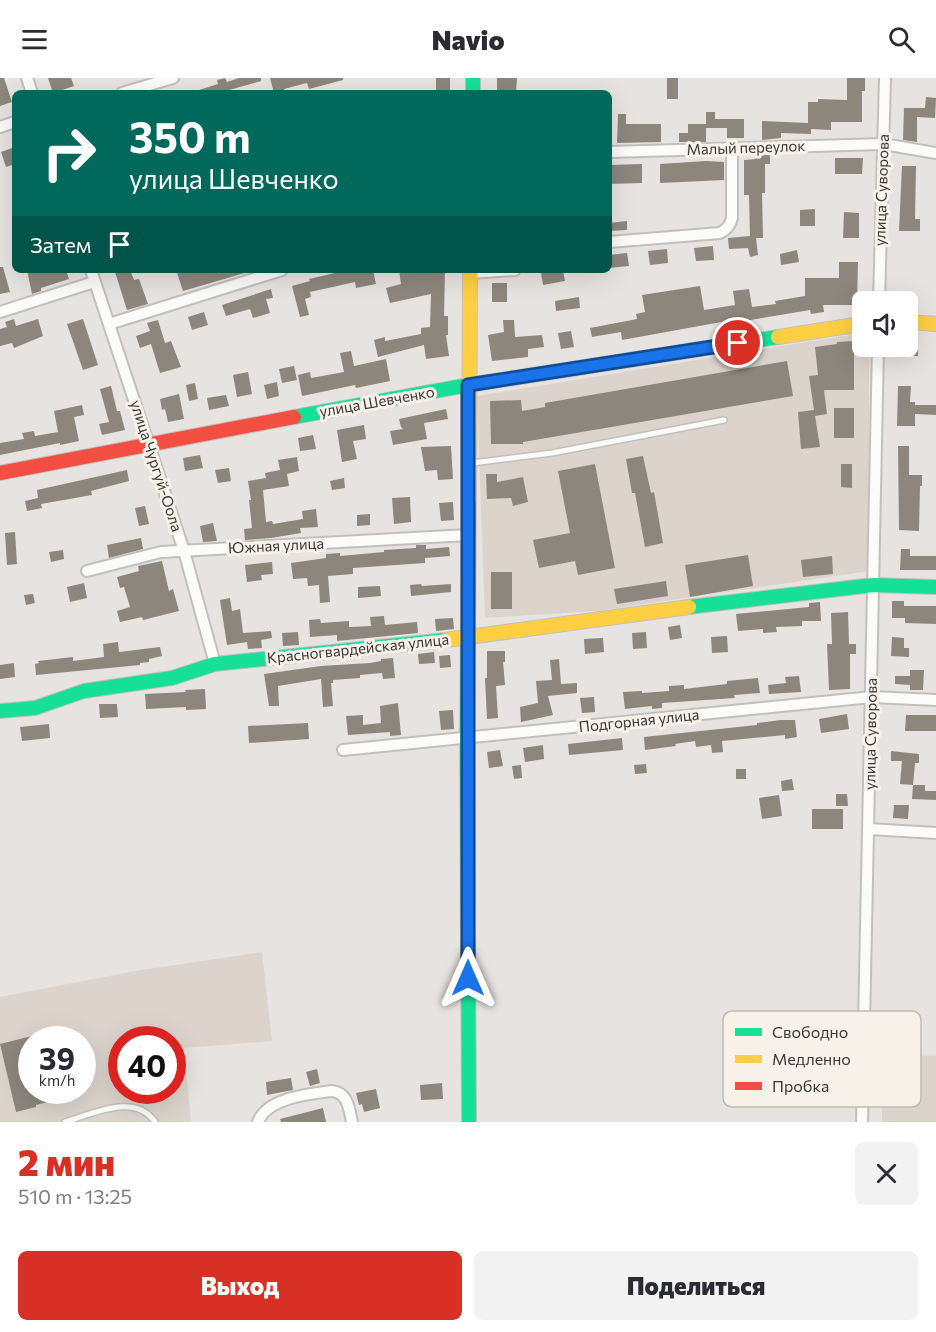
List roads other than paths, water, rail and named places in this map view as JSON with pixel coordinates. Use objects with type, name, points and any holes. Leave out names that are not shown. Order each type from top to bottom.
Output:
[{"type":"street","points":[[132,90],[173,78]]},
{"type":"street","name":"улица Суворова","points":[[879,291],[885,78]]},
{"type":"street","name":"Малый переулок","points":[[612,152],[883,144],[936,153]]},
{"type":"street","points":[[612,242],[720,233],[726,230],[732,218],[732,148]]},
{"type":"street","name":"улица Чургуй-Оола","points":[[91,273],[150,443],[184,551],[215,664]]},
{"type":"street","points":[[109,324],[272,273]]},
{"type":"street","points":[[469,1122],[467,739],[470,273]]},
{"type":"street","points":[[0,312],[94,282]]},
{"type":"street","points":[[918,323],[936,324]]},
{"type":"street","name":"улица Шевченко","points":[[0,473],[468,385],[852,326]]},
{"type":"street","name":"улица Суворова","points":[[865,1011],[878,357]]},
{"type":"street","name":"Южная улица","points":[[87,572],[161,552],[468,535]]},
{"type":"street","name":"Красногвардейская улица","points":[[0,711],[35,708],[104,686],[172,678],[215,664],[468,638],[750,599],[873,585],[936,587]]},
{"type":"street","name":"Подгорная улица","points":[[343,750],[872,697],[936,700]]},
{"type":"street","points":[[869,829],[936,832]]},
{"type":"street","points":[[258,1122],[266,1108],[274,1103],[332,1091],[344,1096],[352,1122]]},
{"type":"street","name":"улица Суворова","points":[[862,1107],[862,1122]]},
{"type":"lane","points":[[468,464],[552,453],[724,420]]},
{"type":"lane","points":[[65,1122],[112,1108],[133,1106],[145,1111],[155,1122]]}]
